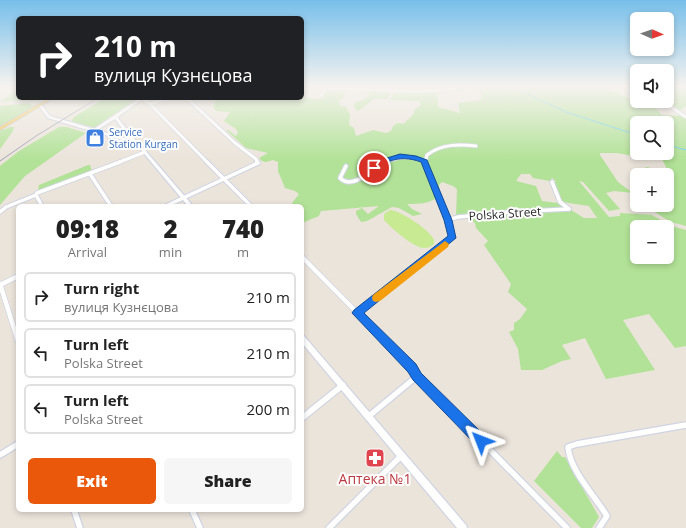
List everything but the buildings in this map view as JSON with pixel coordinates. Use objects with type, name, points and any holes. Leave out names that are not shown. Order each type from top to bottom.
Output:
[{"type":"main road","points":[[0,129],[31,111]]},
{"type":"street","points":[[44,111],[49,117],[137,144]]},
{"type":"street","points":[[93,131],[124,111]]},
{"type":"street","points":[[157,111],[250,204]]},
{"type":"street","points":[[170,204],[257,164],[258,161],[235,143],[200,111]]},
{"type":"street","points":[[676,111],[686,117]]},
{"type":"street","points":[[118,115],[116,118],[127,132],[189,204]]},
{"type":"street","points":[[117,137],[127,132]]},
{"type":"street","points":[[357,313],[452,238],[448,220],[424,161],[425,157],[441,148],[461,145],[476,146]]},
{"type":"street","points":[[0,212],[6,207],[36,195],[37,193],[145,152]]},
{"type":"street","points":[[346,166],[340,178],[345,183],[350,183],[358,181],[380,164],[394,158],[407,156],[424,161]]},
{"type":"street","points":[[90,174],[110,204]]},
{"type":"street","name":"Polska Street","points":[[448,220],[458,217],[510,212],[570,209],[560,202],[552,182]]},
{"type":"street","points":[[36,195],[41,204]]},
{"type":"street","points":[[304,264],[357,313],[412,368],[417,376],[567,528]]},
{"type":"street","points":[[16,277],[0,285],[16,335]]},
{"type":"street","points":[[304,340],[463,528]]},
{"type":"street","points":[[369,416],[417,376]]},
{"type":"street","points":[[304,416],[343,386]]},
{"type":"street","points":[[599,528],[607,516],[572,462],[568,447],[571,445],[686,425]]},
{"type":"street","points":[[0,455],[16,445]]},
{"type":"street","points":[[329,528],[402,455]]},
{"type":"street","points":[[75,512],[80,528]]},
{"type":"street","points":[[193,512],[200,528]]},
{"type":"green space","points":[[0,111],[27,111],[0,126]]},
{"type":"green space","points":[[84,111],[122,111],[96,128],[71,122],[74,117]]},
{"type":"green space","points":[[216,111],[348,111],[350,115],[349,125],[354,128],[356,136],[373,130],[386,133],[391,131],[393,126],[398,123],[403,124],[407,121],[415,111],[451,111],[460,113],[460,111],[658,111],[662,115],[682,116],[686,118],[686,226],[674,223],[674,220],[668,220],[655,212],[674,212],[674,168],[666,168],[662,160],[674,160],[674,116],[630,116],[630,155],[617,153],[600,153],[618,182],[630,191],[630,193],[614,191],[606,193],[620,209],[609,211],[583,182],[579,181],[609,217],[620,216],[620,213],[652,215],[661,220],[630,220],[630,264],[674,264],[674,227],[686,230],[686,346],[675,348],[649,314],[623,320],[655,370],[606,379],[585,338],[562,345],[571,359],[562,361],[542,370],[521,370],[518,349],[509,332],[514,330],[514,323],[520,319],[527,309],[508,292],[511,284],[484,245],[488,241],[476,228],[475,223],[467,218],[571,210],[584,218],[597,218],[589,206],[562,202],[554,183],[556,181],[552,178],[550,181],[533,178],[530,174],[521,174],[516,181],[536,186],[542,201],[558,203],[565,208],[456,216],[457,189],[442,182],[439,185],[440,195],[433,200],[425,203],[407,204],[412,209],[422,214],[413,216],[399,208],[392,207],[367,221],[361,222],[356,214],[356,211],[362,208],[368,214],[379,206],[321,211],[319,216],[304,222],[304,204],[292,204],[299,194],[285,188],[278,171],[278,162],[273,160],[266,162],[262,161],[259,158],[268,153],[246,148],[226,130],[236,136],[238,132],[224,121],[230,112]]},
{"type":"green space","points":[[14,127],[13,131],[0,149],[0,131]]},
{"type":"green space","points":[[59,127],[67,127],[86,133],[25,176],[0,205],[0,166],[19,151]]},
{"type":"green space","points":[[90,165],[92,171],[38,190],[39,185]]},
{"type":"green space","points":[[390,210],[401,213],[421,227],[432,236],[434,244],[427,248],[421,248],[400,235],[384,220],[384,214]]},
{"type":"green space","points":[[557,451],[562,457],[565,457],[599,517],[592,528],[581,528],[534,481]]},
{"type":"waterway","points":[[563,111],[630,133]]},
{"type":"waterway","points":[[674,147],[686,150]]},
{"type":"railway","points":[[0,161],[36,136],[77,111]]},
{"type":"slow traffic","points":[[376,298],[445,244]]},
{"type":"place","name":"Service Station Kurgan","points":[[95,138]]},
{"type":"place","name":"Аптека №1","points":[[375,458]]},
{"type":"route","points":[[374,168],[386,160],[400,156],[407,156],[424,161],[448,220],[452,238],[357,313],[412,368],[417,376],[481,441]]}]
